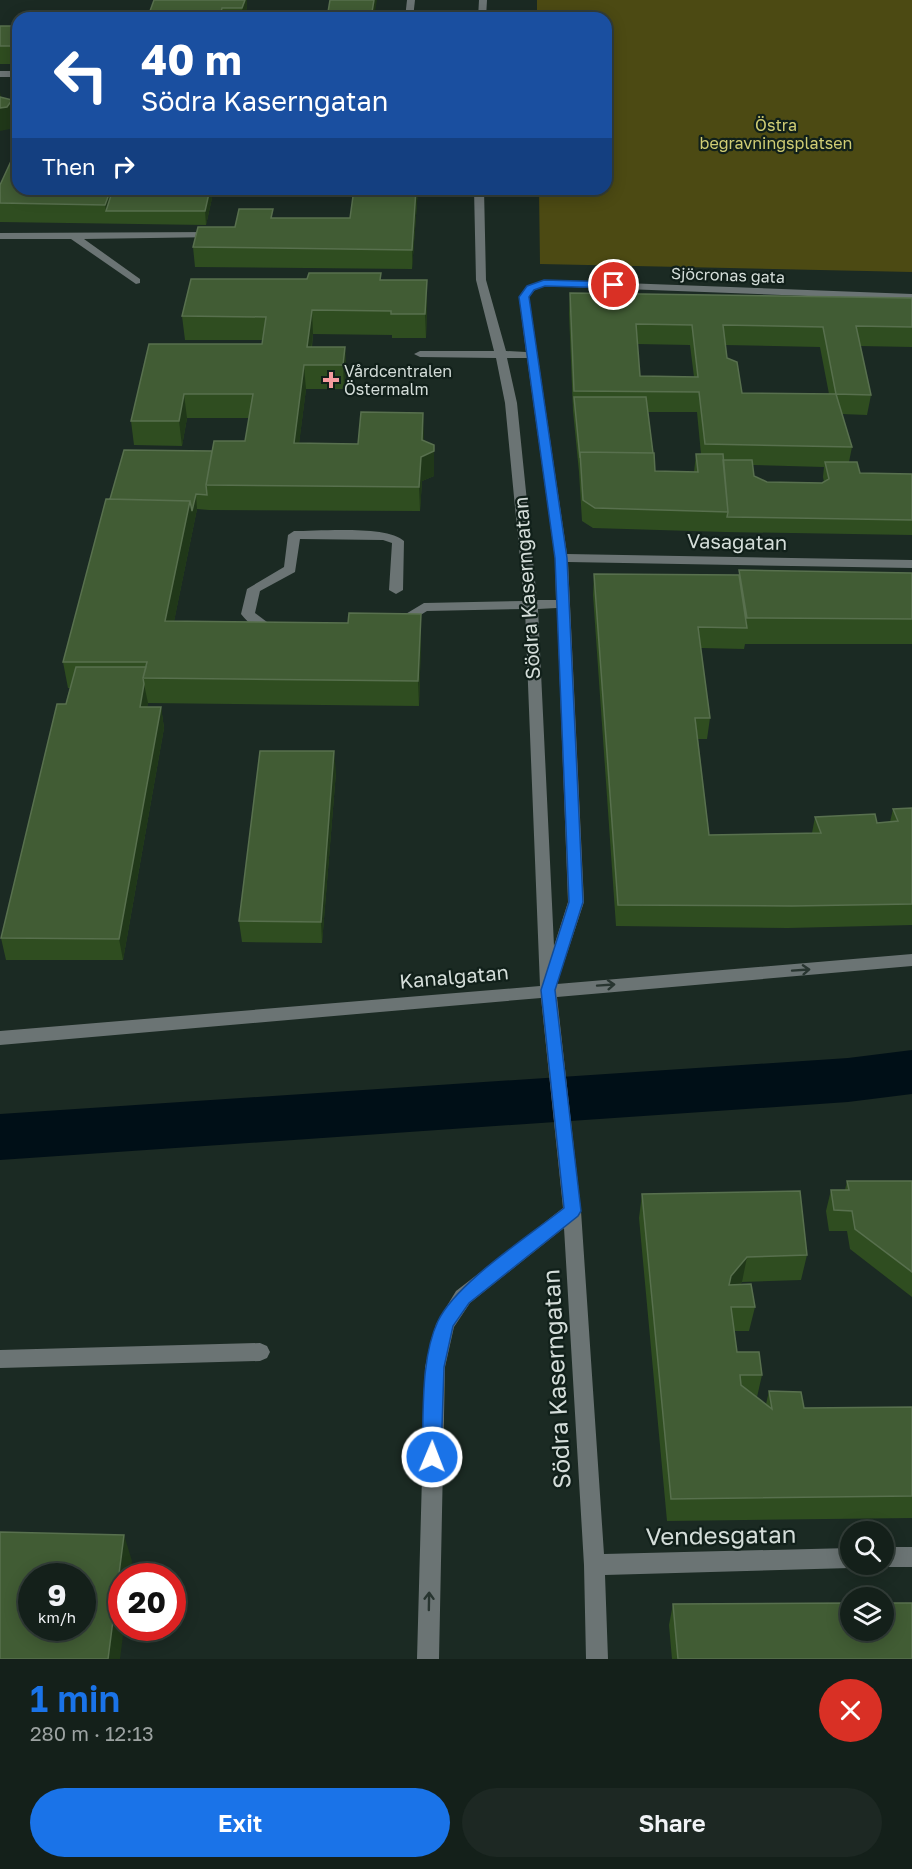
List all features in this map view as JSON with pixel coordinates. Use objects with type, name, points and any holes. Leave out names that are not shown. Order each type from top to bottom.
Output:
[{"type":"street","name":"Södra Kaserngatan","points":[[479,195],[481,280],[511,403],[531,604],[548,990],[572,1211],[594,1565],[597,1659]]},
{"type":"street","points":[[0,236],[223,235]]},
{"type":"street","points":[[73,236],[136,281]]},
{"type":"street","name":"Södra Kaserngatan","points":[[544,283],[531,288],[524,297],[561,558],[576,902],[548,990]]},
{"type":"street","name":"Sjöcronas gata","points":[[544,283],[912,297]]},
{"type":"street","points":[[420,354],[533,355]]},
{"type":"street","points":[[291,629],[267,630],[248,614],[254,589],[290,568],[294,535],[385,536],[398,541],[396,590]]},
{"type":"street","name":"Vasagatan","points":[[561,558],[912,564]]},
{"type":"street","points":[[383,625],[394,625],[424,607],[562,604]]},
{"type":"street","name":"Kanalgatan","points":[[0,1038],[912,960]]},
{"type":"street","points":[[428,1659],[435,1367],[445,1324],[463,1297],[572,1211]]},
{"type":"street","points":[[0,1359],[260,1352]]},
{"type":"street","points":[[894,1557],[912,1557]]},
{"type":"street","name":"Vendesgatan","points":[[594,1565],[840,1558]]},
{"type":"green space","name":"Östra begravningsplatsen","points":[[537,0],[912,0],[912,272],[540,264],[539,195],[612,195],[612,12],[537,12]]},
{"type":"building","points":[[154,0],[245,0],[242,8],[222,8],[221,12],[150,11]]},
{"type":"building","points":[[330,0],[374,0],[372,12],[328,12]]},
{"type":"building","points":[[0,26],[12,26],[12,46],[0,46]]},
{"type":"building","points":[[0,97],[12,100],[7,107],[0,108]]},
{"type":"building","points":[[12,159],[12,195],[109,195],[105,205],[0,203],[0,185]]},
{"type":"building","points":[[111,195],[209,195],[205,211],[106,211]]},
{"type":"building","points":[[353,195],[416,195],[412,250],[193,247],[198,227],[235,227],[239,209],[273,209],[271,218],[350,218]]},
{"type":"building","points":[[309,273],[381,273],[380,280],[427,280],[425,314],[312,310],[307,347],[345,347],[343,365],[304,365],[294,443],[358,444],[361,412],[423,413],[422,440],[434,445],[434,451],[421,457],[419,487],[206,485],[214,441],[245,441],[253,394],[184,394],[179,421],[131,421],[149,344],[262,344],[266,317],[182,316],[191,279],[307,279]]},
{"type":"building","points":[[570,293],[912,298],[912,327],[856,326],[871,395],[836,394],[852,447],[705,444],[699,392],[574,391]],"holes":[[[636,324],[692,325],[698,377],[640,376]],[[723,325],[823,327],[836,394],[742,393],[737,362],[727,358]]]},
{"type":"building","points":[[574,397],[646,397],[653,453],[580,452],[580,458]]},
{"type":"building","points":[[124,450],[212,451],[206,485],[207,495],[196,494],[192,511],[190,501],[110,499]]},
{"type":"building","points":[[580,452],[654,453],[655,471],[698,472],[696,454],[723,454],[728,512],[595,508],[583,500]]},
{"type":"building","points":[[723,460],[752,460],[754,476],[767,482],[822,483],[829,479],[825,462],[857,462],[860,473],[912,474],[912,520],[727,517]]},
{"type":"building","points":[[106,499],[190,501],[165,621],[348,623],[349,613],[421,614],[418,681],[143,678],[147,662],[63,662]]},
{"type":"building","points":[[739,570],[912,573],[912,619],[747,618]]},
{"type":"building","points":[[594,574],[739,575],[747,628],[698,627],[710,718],[695,718],[709,835],[821,833],[815,817],[875,814],[877,823],[898,821],[893,809],[912,808],[912,904],[618,905]]},
{"type":"building","points":[[76,667],[146,667],[140,707],[161,707],[119,939],[1,938],[57,704],[66,704]]},
{"type":"building","points":[[260,751],[334,751],[321,922],[239,921]]},
{"type":"building","points":[[847,1181],[912,1181],[912,1272],[855,1229],[852,1211],[834,1210],[831,1190],[849,1190]]},
{"type":"building","points":[[800,1191],[807,1255],[747,1257],[731,1276],[729,1285],[751,1284],[755,1307],[731,1307],[737,1352],[759,1352],[762,1375],[740,1375],[741,1385],[772,1409],[769,1391],[801,1392],[804,1408],[912,1407],[912,1496],[671,1499],[642,1194]]},
{"type":"building","points":[[0,1532],[124,1535],[120,1563],[108,1563],[108,1641],[110,1641],[108,1659],[0,1659]]},
{"type":"building","points":[[840,1603],[840,1641],[894,1641],[894,1603],[912,1603],[912,1659],[678,1659],[673,1604]]},
{"type":"waterway","points":[[0,1137],[848,1080],[912,1072]]},
{"type":"place","name":"Vårdcentralen Östermalm","points":[[331,380]]},
{"type":"route","points":[[432,1457],[435,1367],[445,1324],[463,1297],[572,1211],[548,990],[576,902],[561,558],[529,316],[524,297],[531,288],[544,283],[614,285]]}]
